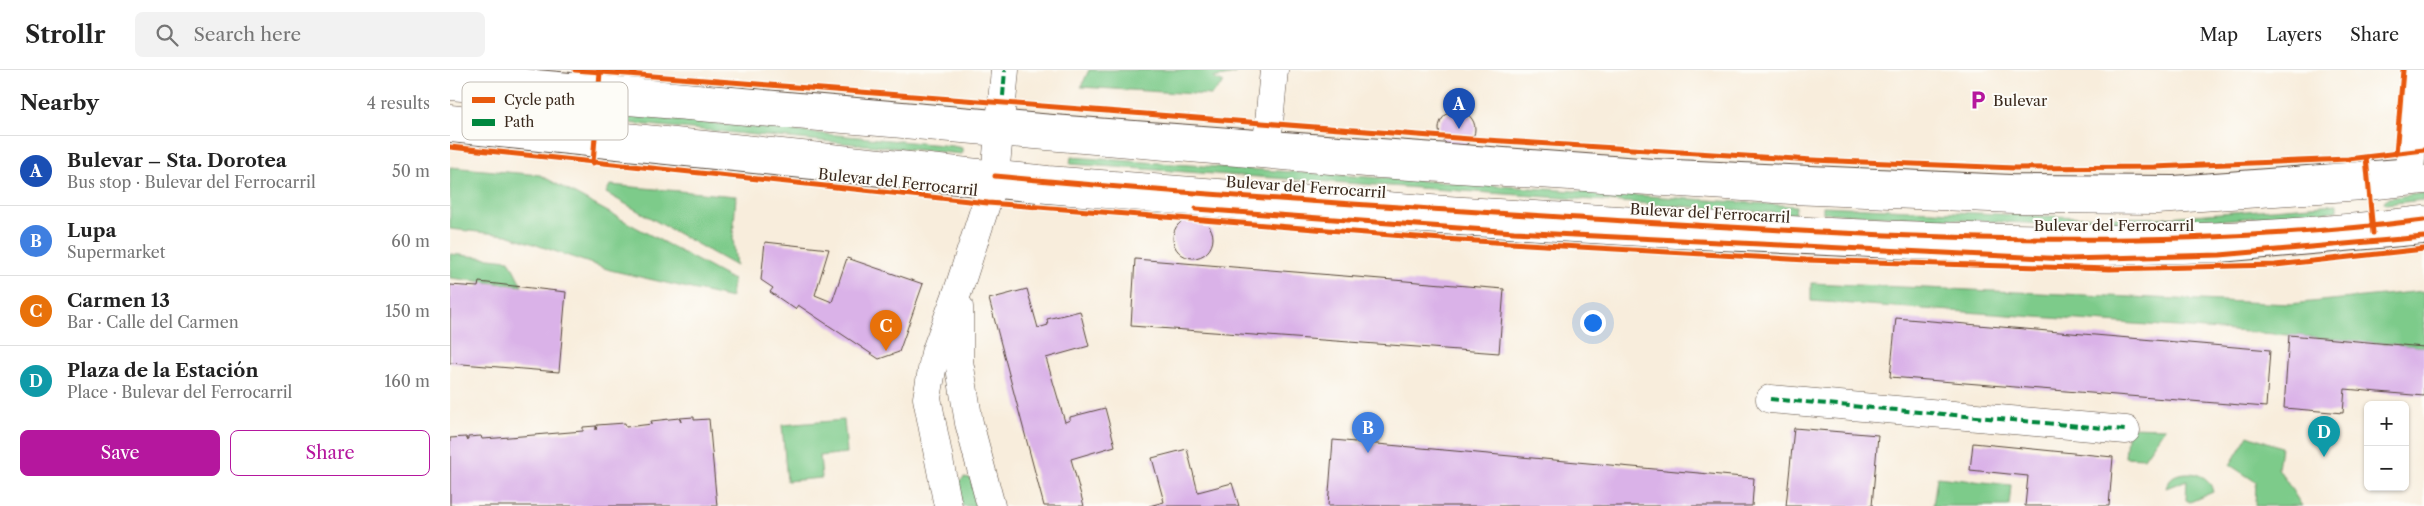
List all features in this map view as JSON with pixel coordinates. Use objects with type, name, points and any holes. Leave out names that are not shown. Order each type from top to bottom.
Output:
[{"type":"main road","points":[[948,506],[927,398],[935,353],[960,288],[993,183],[1005,70]]},
{"type":"main road","points":[[1267,147],[1274,70]]},
{"type":"main road","points":[[2417,173],[2419,70]]},
{"type":"main road","name":"Bulevar del Ferrocarril","points":[[472,82],[493,78],[536,82]]},
{"type":"main road","name":"Bulevar del Ferrocarril","points":[[628,91],[1000,125],[1267,147],[1379,164],[1791,190],[2014,199],[2184,200],[2417,173]]},
{"type":"main road","name":"Bulevar del Ferrocarril","points":[[628,139],[993,183],[1872,234],[2170,239],[2335,230],[2424,220]]},
{"type":"main road","points":[[960,288],[959,361],[968,423],[991,506]]},
{"type":"main road","points":[[927,398],[946,379],[959,361]]},
{"type":"main road","points":[[927,398],[968,423]]},
{"type":"main road","points":[[1770,399],[2126,430]]},
{"type":"lane","name":"Bulevar del Ferrocarril","points":[[455,70],[493,78]]},
{"type":"lane","name":"Bulevar del Ferrocarril","points":[[496,140],[993,183],[1345,221],[1496,231],[2068,259],[2229,255],[2424,237]]},
{"type":"green space","points":[[1089,70],[1235,70],[1235,74],[1213,78],[1224,83],[1211,95],[1081,87]]},
{"type":"green space","points":[[628,115],[953,146],[962,148],[962,154],[628,123]]},
{"type":"green space","points":[[1071,157],[1796,206],[1795,214],[1070,164]]},
{"type":"green space","points":[[450,167],[540,175],[733,280],[731,298],[610,270],[507,235],[450,229]]},
{"type":"green space","points":[[610,185],[736,196],[733,238],[736,266],[606,193]]},
{"type":"green space","points":[[2424,193],[2424,200],[2385,204],[2384,201],[2388,198]]},
{"type":"green space","points":[[2337,204],[2337,211],[2157,225],[2043,224],[1823,213],[1823,206],[2042,216],[2155,218]]},
{"type":"green space","points":[[450,254],[509,260],[522,286],[450,278]]},
{"type":"green space","points":[[1811,283],[2290,304],[2424,291],[2424,347],[2289,335],[1811,301]]},
{"type":"green space","points":[[844,420],[847,453],[820,456],[822,478],[787,481],[782,425]]},
{"type":"green space","points":[[2128,427],[2165,428],[2144,458],[2125,457]]},
{"type":"green space","points":[[2248,435],[2281,447],[2278,468],[2302,506],[2255,506],[2256,482],[2230,465]]},
{"type":"green space","points":[[2191,473],[2206,479],[2213,492],[2190,502],[2186,500],[2187,480],[2166,488],[2170,480],[2175,476]]},
{"type":"green space","points":[[964,477],[970,478],[982,506],[962,506],[958,483]]},
{"type":"green space","points":[[1937,477],[2011,485],[2009,506],[1933,506]]},
{"type":"building","points":[[1457,111],[1464,112],[1470,116],[1474,122],[1474,136],[1470,142],[1464,146],[1457,147],[1450,146],[1444,142],[1440,136],[1439,129],[1440,122],[1444,116],[1450,112]]},
{"type":"building","points":[[1197,218],[1204,221],[1210,227],[1213,238],[1212,246],[1204,255],[1197,258],[1189,258],[1182,255],[1174,246],[1173,234],[1176,227],[1185,219]]},
{"type":"building","points":[[765,242],[829,249],[815,295],[832,302],[847,258],[923,284],[899,352],[879,359],[798,305],[795,309],[770,292],[773,288],[761,280]]},
{"type":"building","points":[[1135,259],[1504,289],[1499,353],[1131,326]]},
{"type":"building","points":[[479,282],[566,292],[559,372],[450,363],[450,285],[478,287]]},
{"type":"building","points":[[1027,289],[1038,328],[1048,325],[1047,319],[1080,311],[1089,346],[1046,358],[1065,422],[1070,420],[1070,417],[1105,408],[1115,446],[1071,459],[1084,506],[1044,506],[989,299]]},
{"type":"building","points":[[1896,318],[2270,350],[2266,407],[1890,377]]},
{"type":"building","points":[[2289,335],[2424,347],[2424,396],[2345,389],[2343,413],[2284,408]]},
{"type":"building","points":[[694,417],[694,420],[709,419],[717,506],[450,506],[450,438],[466,437],[468,441],[468,437],[481,436],[482,439],[583,431],[583,427],[596,426],[596,430],[597,425],[625,423],[626,427],[652,424],[651,421],[679,418],[681,422],[680,418]]},
{"type":"building","points":[[1794,428],[1878,435],[1872,506],[1786,506]]},
{"type":"building","points":[[1333,440],[1754,478],[1752,506],[1328,506]]},
{"type":"building","points":[[1973,443],[2113,457],[2109,506],[2025,506],[2028,476],[1970,470]]},
{"type":"building","points":[[1187,449],[1198,492],[1232,483],[1239,506],[1149,506],[1164,502],[1152,458]]},
{"type":"marked path","points":[[1003,96],[1005,70]]},
{"type":"marked path","points":[[1770,399],[2126,430]]},
{"type":"cycle path","points":[[575,70],[1470,139],[1812,160],[2015,168],[2154,167],[2348,159],[2424,150]]},
{"type":"cycle path","points":[[2396,154],[2403,70]]},
{"type":"cycle path","points":[[599,82],[600,72]]},
{"type":"cycle path","points":[[593,163],[595,140]]},
{"type":"cycle path","points":[[450,147],[988,203],[1442,239],[1806,260],[2110,269],[2275,265],[2424,249]]},
{"type":"cycle path","points":[[2366,157],[2373,233]]},
{"type":"cycle path","points":[[995,176],[1232,196],[1726,227],[1926,236],[2026,239],[2225,236],[2325,230],[2424,220]]},
{"type":"cycle path","points":[[1196,209],[1514,232],[2068,259],[2220,255],[2424,237]]},
{"type":"place","name":"Bulevar","points":[[1978,100]]},
{"type":"place","name":"Bulevar – Sta. Dorotea","points":[[1459,129]]},
{"type":"place","name":"Carmen 13","points":[[886,351]]},
{"type":"place","name":"Lupa","points":[[1368,453]]},
{"type":"place","name":"Plaza de la Estación","points":[[2324,457]]}]
